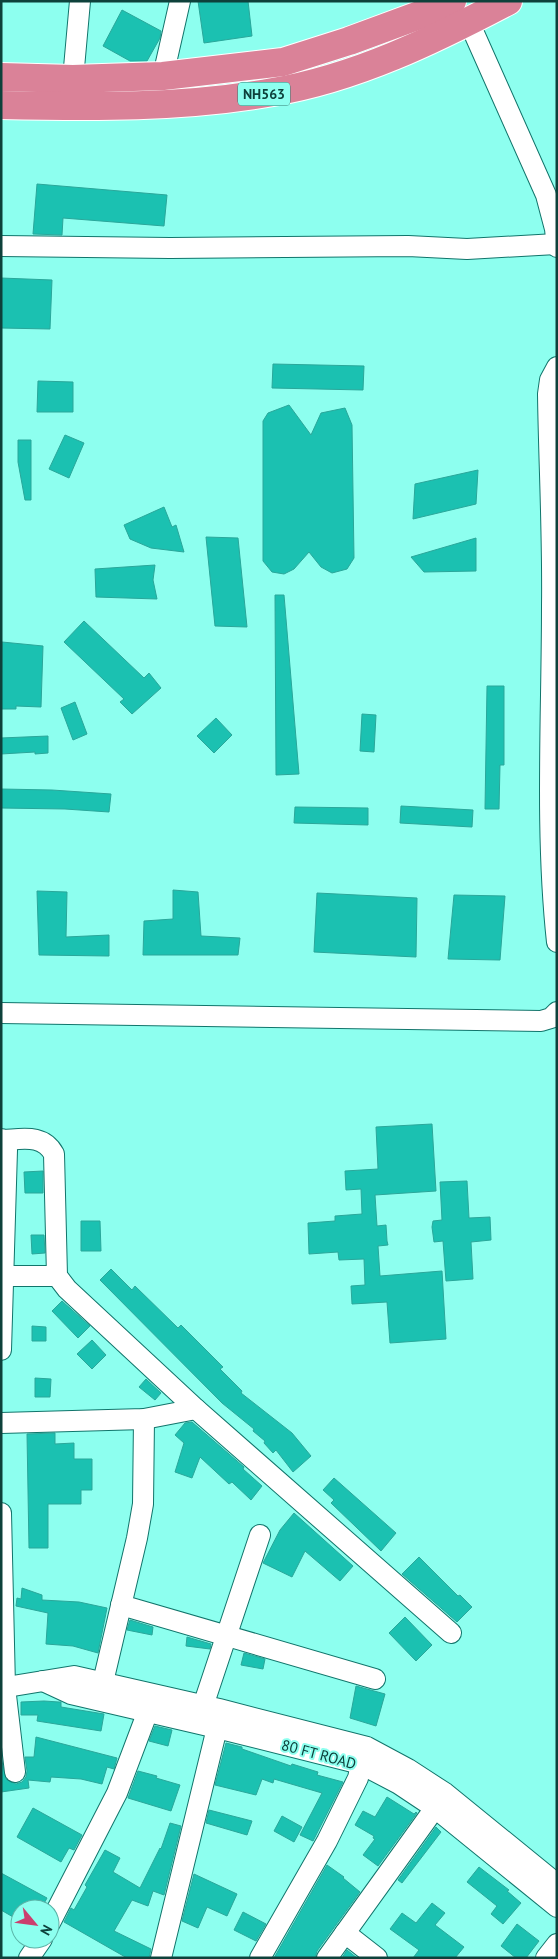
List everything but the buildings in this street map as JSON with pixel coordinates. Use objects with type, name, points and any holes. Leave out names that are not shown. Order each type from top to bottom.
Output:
[{"type":"highway","name":"NH563","points":[[4,77],[163,76],[284,62],[349,41],[441,7],[461,11],[508,1]]},
{"type":"highway","name":"NH563","points":[[2,105],[124,107],[190,103],[275,92],[339,76],[417,47],[461,11]]},
{"type":"highway","points":[[2,105],[4,77]]},
{"type":"street","points":[[73,78],[80,1]]},
{"type":"street","points":[[163,76],[180,1]]},
{"type":"street","points":[[1,246],[170,248],[408,246],[467,249],[557,245],[555,228],[546,195],[461,11]]},
{"type":"street","points":[[557,367],[550,380],[548,394],[552,604],[551,779],[554,912],[557,942]]},
{"type":"street","points":[[1,1013],[542,1021],[551,1018],[557,1012]]},
{"type":"street","points":[[1,1350],[7,1150],[2,1140],[31,1138],[42,1141],[50,1146],[54,1154],[58,1276],[67,1289],[196,1409],[450,1633]]},
{"type":"street","points":[[2,1276],[58,1276]]},
{"type":"street","points":[[1,1423],[144,1419],[196,1409]]},
{"type":"street","points":[[103,1682],[137,1538],[143,1504],[144,1419]]},
{"type":"street","points":[[1,1513],[3,1687],[15,1772]]},
{"type":"street","points":[[203,1706],[260,1535]]},
{"type":"street","points":[[120,1605],[375,1679]]},
{"type":"street","name":"80 FT ROAD","points":[[3,1687],[74,1676],[367,1747],[408,1769],[445,1793],[534,1877],[557,1907]]},
{"type":"street","name":"80 FT ROAD","points":[[43,1682],[70,1694],[148,1711],[361,1764],[399,1784],[534,1877],[557,1884]]},
{"type":"street","points":[[60,1904],[117,1793],[148,1711]]},
{"type":"street","points":[[161,1958],[217,1728]]},
{"type":"street","points":[[260,1958],[327,1841],[358,1778],[361,1764]]},
{"type":"street","points":[[327,1958],[435,1808]]},
{"type":"street","points":[[345,1933],[377,1958]]},
{"type":"street","points":[[546,1958],[557,1944]]}]
